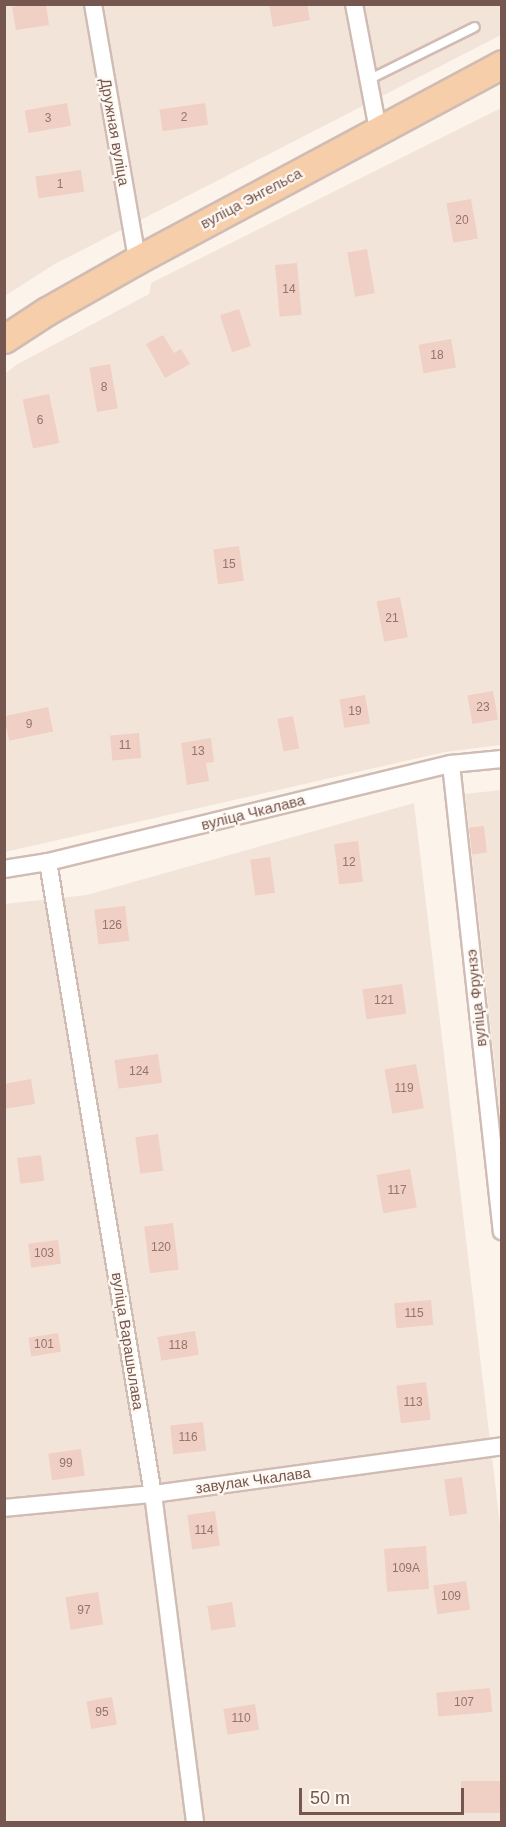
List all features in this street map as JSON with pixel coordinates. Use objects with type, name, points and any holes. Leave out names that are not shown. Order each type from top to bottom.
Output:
[{"type":"main road","name":"вуліца Энгельса","points":[[4,339],[136,260],[501,64]]},
{"type":"street","name":"Дружная вуліца","points":[[93,4],[136,260]]},
{"type":"street","points":[[354,4],[378,130]]},
{"type":"street","name":"вуліца Чкалава","points":[[4,869],[48,862],[451,764],[501,759]]},
{"type":"street","name":"вуліца Фрунзэ","points":[[451,764],[501,1231]]},
{"type":"street","name":"вуліца Варашылава","points":[[48,862],[153,1494],[195,1822]]},
{"type":"street","name":"завулак Чкалава","points":[[4,1508],[153,1494],[501,1446]]},
{"type":"lane","points":[[368,80],[475,27]]},
{"type":"shaded area","points":[[5,5],[501,5],[501,35],[53,265],[5,296]]},
{"type":"shaded area","points":[[501,108],[501,745],[445,752],[5,852],[5,374],[16,365],[149,294],[151,283]]},
{"type":"shaded area","points":[[501,790],[501,1122],[465,794]]},
{"type":"shaded area","points":[[414,803],[501,1533],[501,1822],[5,1822],[4,904],[87,895]]},
{"type":"building","points":[[46,4],[49,25],[16,30],[12,7]]},
{"type":"building","points":[[269,4],[307,4],[310,20],[273,27]]},
{"type":"building","points":[[67,103],[71,126],[29,133],[25,110]]},
{"type":"building","points":[[205,103],[208,125],[163,131],[159,109]]},
{"type":"building","points":[[81,170],[84,192],[39,198],[35,176]]},
{"type":"building","points":[[471,199],[478,238],[453,243],[446,203]]},
{"type":"building","points":[[367,249],[375,293],[355,297],[347,252]]},
{"type":"building","points":[[297,263],[302,315],[280,317],[275,265]]},
{"type":"building","points":[[239,309],[251,346],[232,352],[220,315]]},
{"type":"building","points":[[163,335],[174,353],[181,349],[190,364],[165,378],[146,344]]},
{"type":"building","points":[[451,339],[456,368],[424,373],[419,345]]},
{"type":"building","points":[[110,364],[118,408],[97,412],[89,368]]},
{"type":"building","points":[[49,394],[59,443],[33,449],[23,400]]},
{"type":"building","points":[[239,546],[244,581],[218,584],[213,550]]},
{"type":"building","points":[[400,597],[408,637],[384,642],[376,602]]},
{"type":"building","points":[[493,691],[498,720],[472,724],[467,696]]},
{"type":"building","points":[[365,695],[370,724],[344,728],[339,700]]},
{"type":"building","points":[[48,707],[53,731],[9,741],[4,716]]},
{"type":"building","points":[[293,716],[299,748],[284,751],[277,719]]},
{"type":"building","points":[[139,733],[141,758],[112,760],[110,736]]},
{"type":"building","points":[[211,738],[214,762],[206,763],[209,781],[187,785],[181,743]]},
{"type":"building","points":[[484,826],[487,853],[472,854],[469,828]]},
{"type":"building","points":[[358,841],[363,882],[339,885],[334,844]]},
{"type":"building","points":[[270,857],[275,893],[255,895],[250,860]]},
{"type":"building","points":[[125,906],[129,941],[98,945],[94,910]]},
{"type":"building","points":[[402,984],[406,1014],[367,1019],[362,990]]},
{"type":"building","points":[[158,1054],[162,1083],[118,1089],[114,1060]]},
{"type":"building","points":[[416,1064],[424,1108],[392,1114],[384,1070]]},
{"type":"building","points":[[31,1079],[35,1104],[4,1109],[4,1084]]},
{"type":"building","points":[[158,1134],[163,1171],[140,1174],[135,1137]]},
{"type":"building","points":[[41,1155],[44,1181],[20,1184],[17,1158]]},
{"type":"building","points":[[410,1169],[417,1207],[383,1213],[377,1175]]},
{"type":"building","points":[[173,1223],[179,1270],[150,1273],[144,1227]]},
{"type":"building","points":[[58,1240],[61,1264],[31,1267],[28,1244]]},
{"type":"building","points":[[431,1300],[433,1325],[396,1328],[394,1303]]},
{"type":"building","points":[[195,1331],[199,1355],[161,1361],[157,1337]]},
{"type":"building","points":[[58,1333],[61,1352],[31,1356],[28,1338]]},
{"type":"building","points":[[426,1382],[431,1420],[401,1423],[396,1386]]},
{"type":"building","points":[[203,1422],[206,1451],[173,1454],[170,1425]]},
{"type":"building","points":[[81,1449],[85,1476],[52,1480],[48,1454]]},
{"type":"building","points":[[462,1477],[467,1514],[449,1516],[444,1480]]},
{"type":"building","points":[[215,1511],[220,1546],[192,1550],[187,1515]]},
{"type":"building","points":[[426,1546],[429,1589],[387,1592],[384,1549]]},
{"type":"building","points":[[466,1581],[470,1610],[437,1614],[433,1586]]},
{"type":"building","points":[[98,1592],[103,1625],[71,1630],[65,1597]]},
{"type":"building","points":[[232,1602],[236,1627],[211,1631],[207,1606]]},
{"type":"building","points":[[490,1688],[492,1712],[438,1717],[436,1693]]},
{"type":"building","points":[[112,1697],[117,1725],[91,1729],[86,1702]]},
{"type":"building","points":[[255,1704],[259,1730],[227,1735],[223,1709]]},
{"type":"building","points":[[461,1781],[501,1781],[501,1813],[461,1813]]}]
